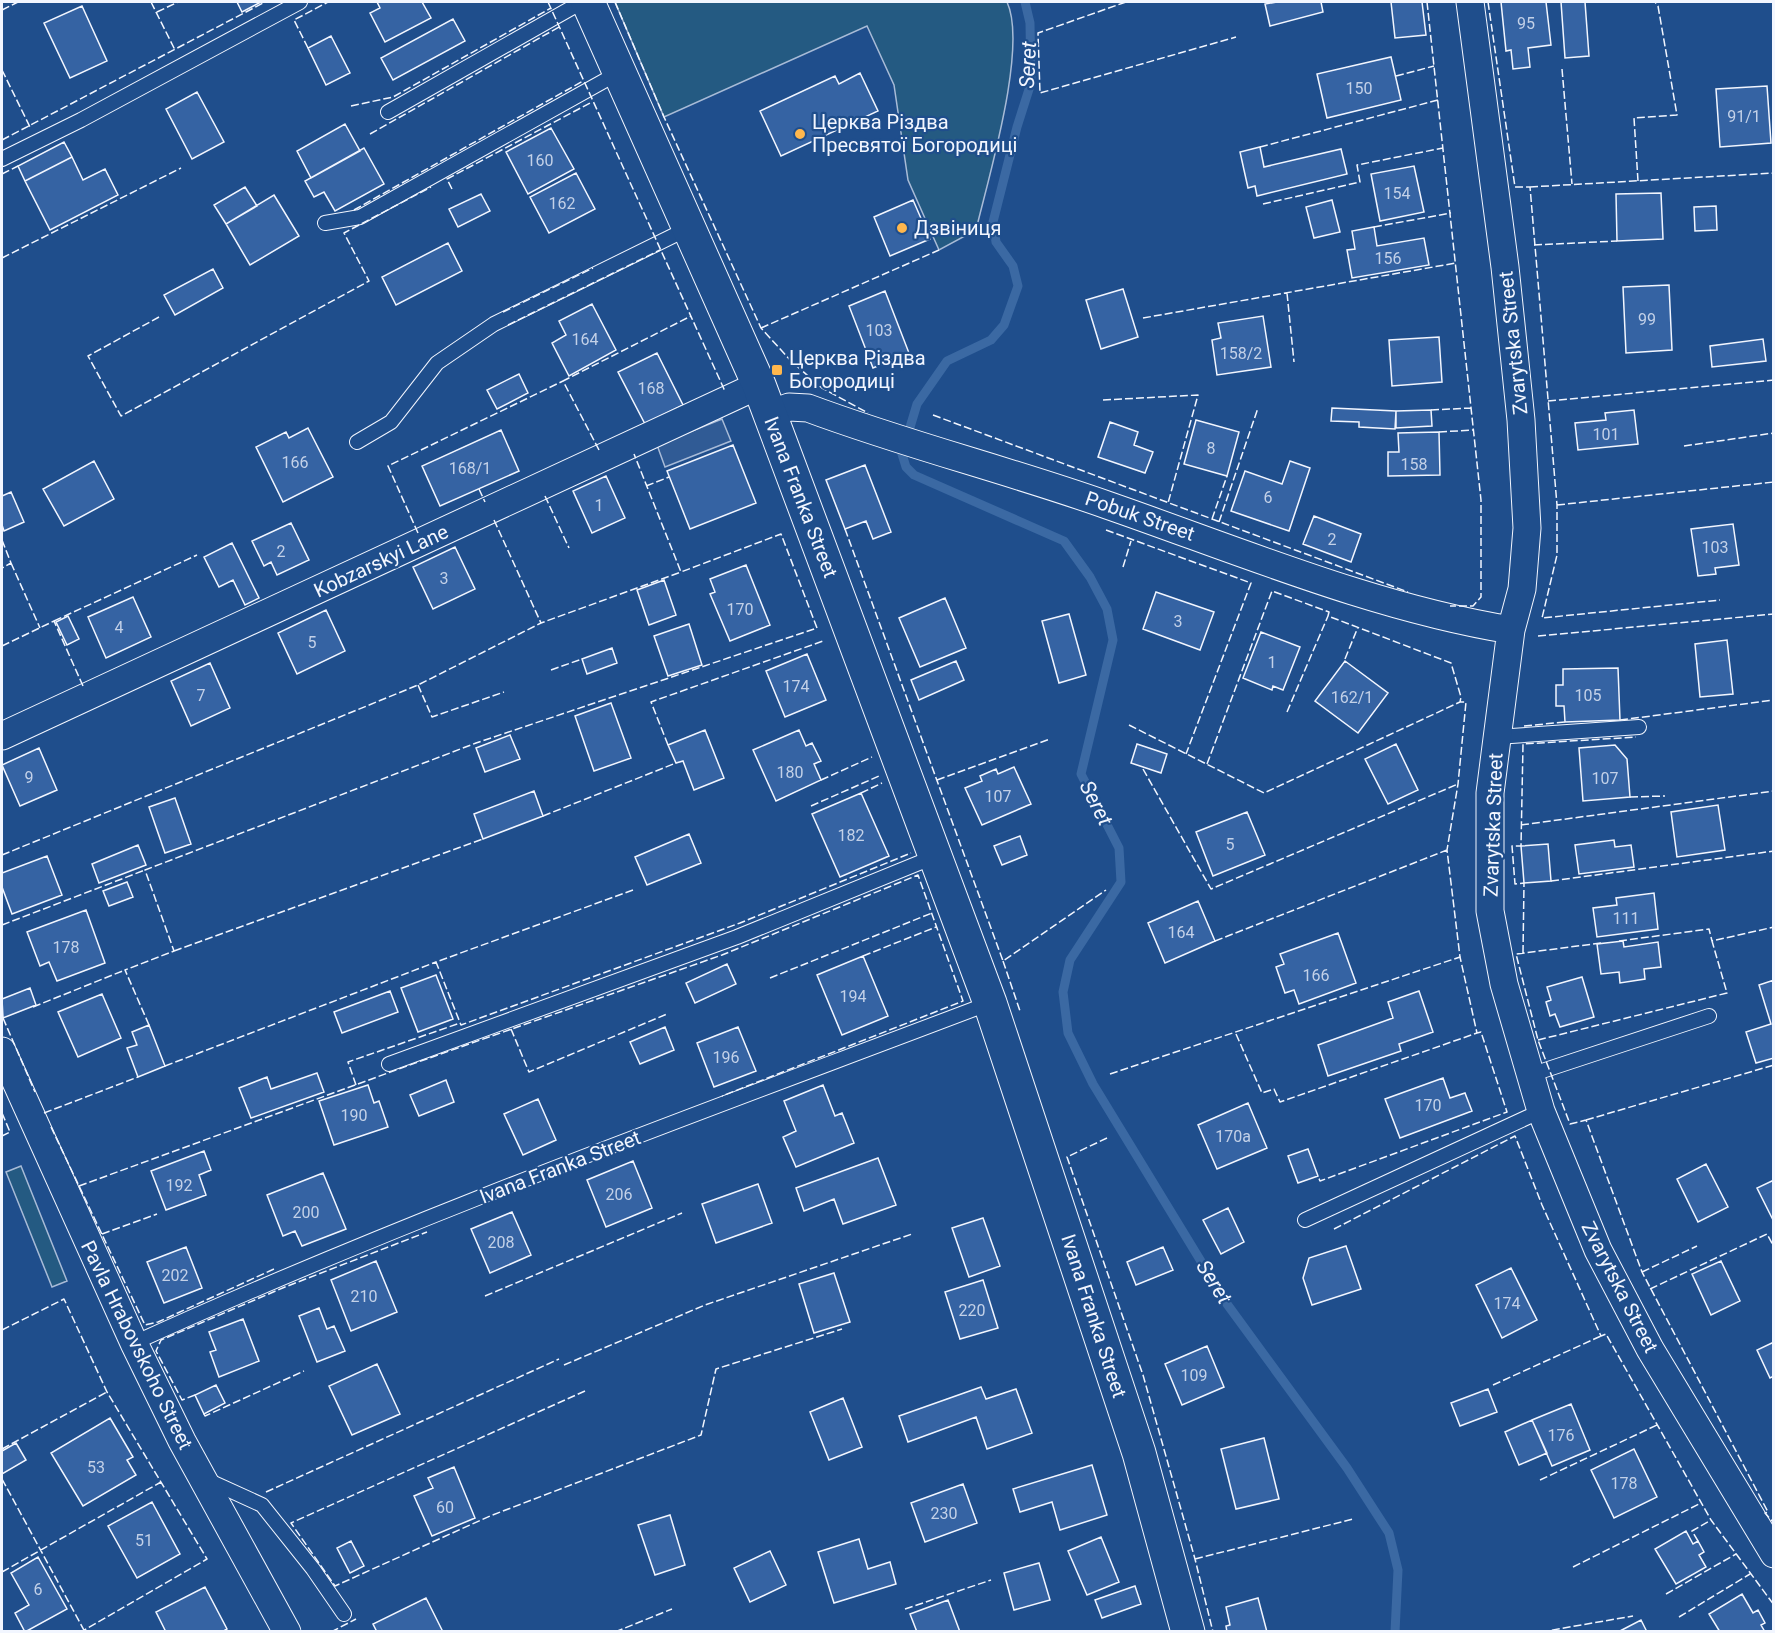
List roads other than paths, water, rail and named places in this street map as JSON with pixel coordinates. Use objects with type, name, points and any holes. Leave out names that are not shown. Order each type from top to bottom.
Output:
[{"type":"main road","name":"Ivana Franka Street","points":[[588,2],[764,399],[936,856],[990,1003],[1139,1453],[1188,1632]]},
{"type":"street","name":"Zvarytska Street","points":[[1470,2],[1505,267],[1521,420],[1527,528],[1522,589],[1511,630],[1490,793],[1490,911],[1504,984],[1541,1111],[1619,1293],[1701,1437],[1773,1554]]},
{"type":"street","name":"Pobuk Street","points":[[764,399],[789,407],[808,408],[918,447],[1097,501],[1365,593],[1461,622],[1511,630]]},
{"type":"street","name":"Kobzarskyi Lane","points":[[2,736],[764,399]]},
{"type":"street","name":"Pavla Hrabovskoho Street","points":[[2,1051],[134,1343],[203,1478],[287,1632]]},
{"type":"lane","points":[[2,159],[81,120],[300,2]]},
{"type":"lane","points":[[388,112],[582,2]]},
{"type":"lane","points":[[325,224],[360,217],[620,72]]},
{"type":"lane","points":[[357,442],[392,422],[437,363],[494,324],[689,228]]},
{"type":"lane","points":[[1497,737],[1639,727]]},
{"type":"lane","points":[[389,1064],[737,938],[936,856]]},
{"type":"lane","name":"Ivana Franka Street","points":[[134,1343],[282,1277],[560,1167],[990,1003]]},
{"type":"lane","points":[[1530,1075],[1709,1016]]},
{"type":"lane","points":[[1305,1220],[1541,1111]]},
{"type":"lane","points":[[203,1478],[262,1505],[313,1569],[344,1614]]},
{"type":"waterway","name":"Seret","points":[[1025,2],[1030,23],[1031,83],[1017,127],[993,222],[996,242],[1013,266],[1018,286],[1004,325],[991,340],[947,361],[917,404],[902,454],[906,467],[914,475],[1064,541],[1090,577],[1107,609],[1113,640],[1081,774],[1119,848],[1121,882],[1070,960],[1063,992],[1068,1033],[1093,1084],[1227,1304],[1347,1468],[1389,1533],[1398,1570],[1395,1632]]},
{"type":"place","name":"Церква Різдва Пресвятої Богородиці","points":[[800,134]]},
{"type":"place","name":"Дзвіниця","points":[[902,228]]},
{"type":"place","name":"Церква Різдва Богородиці","points":[[777,370]]}]
